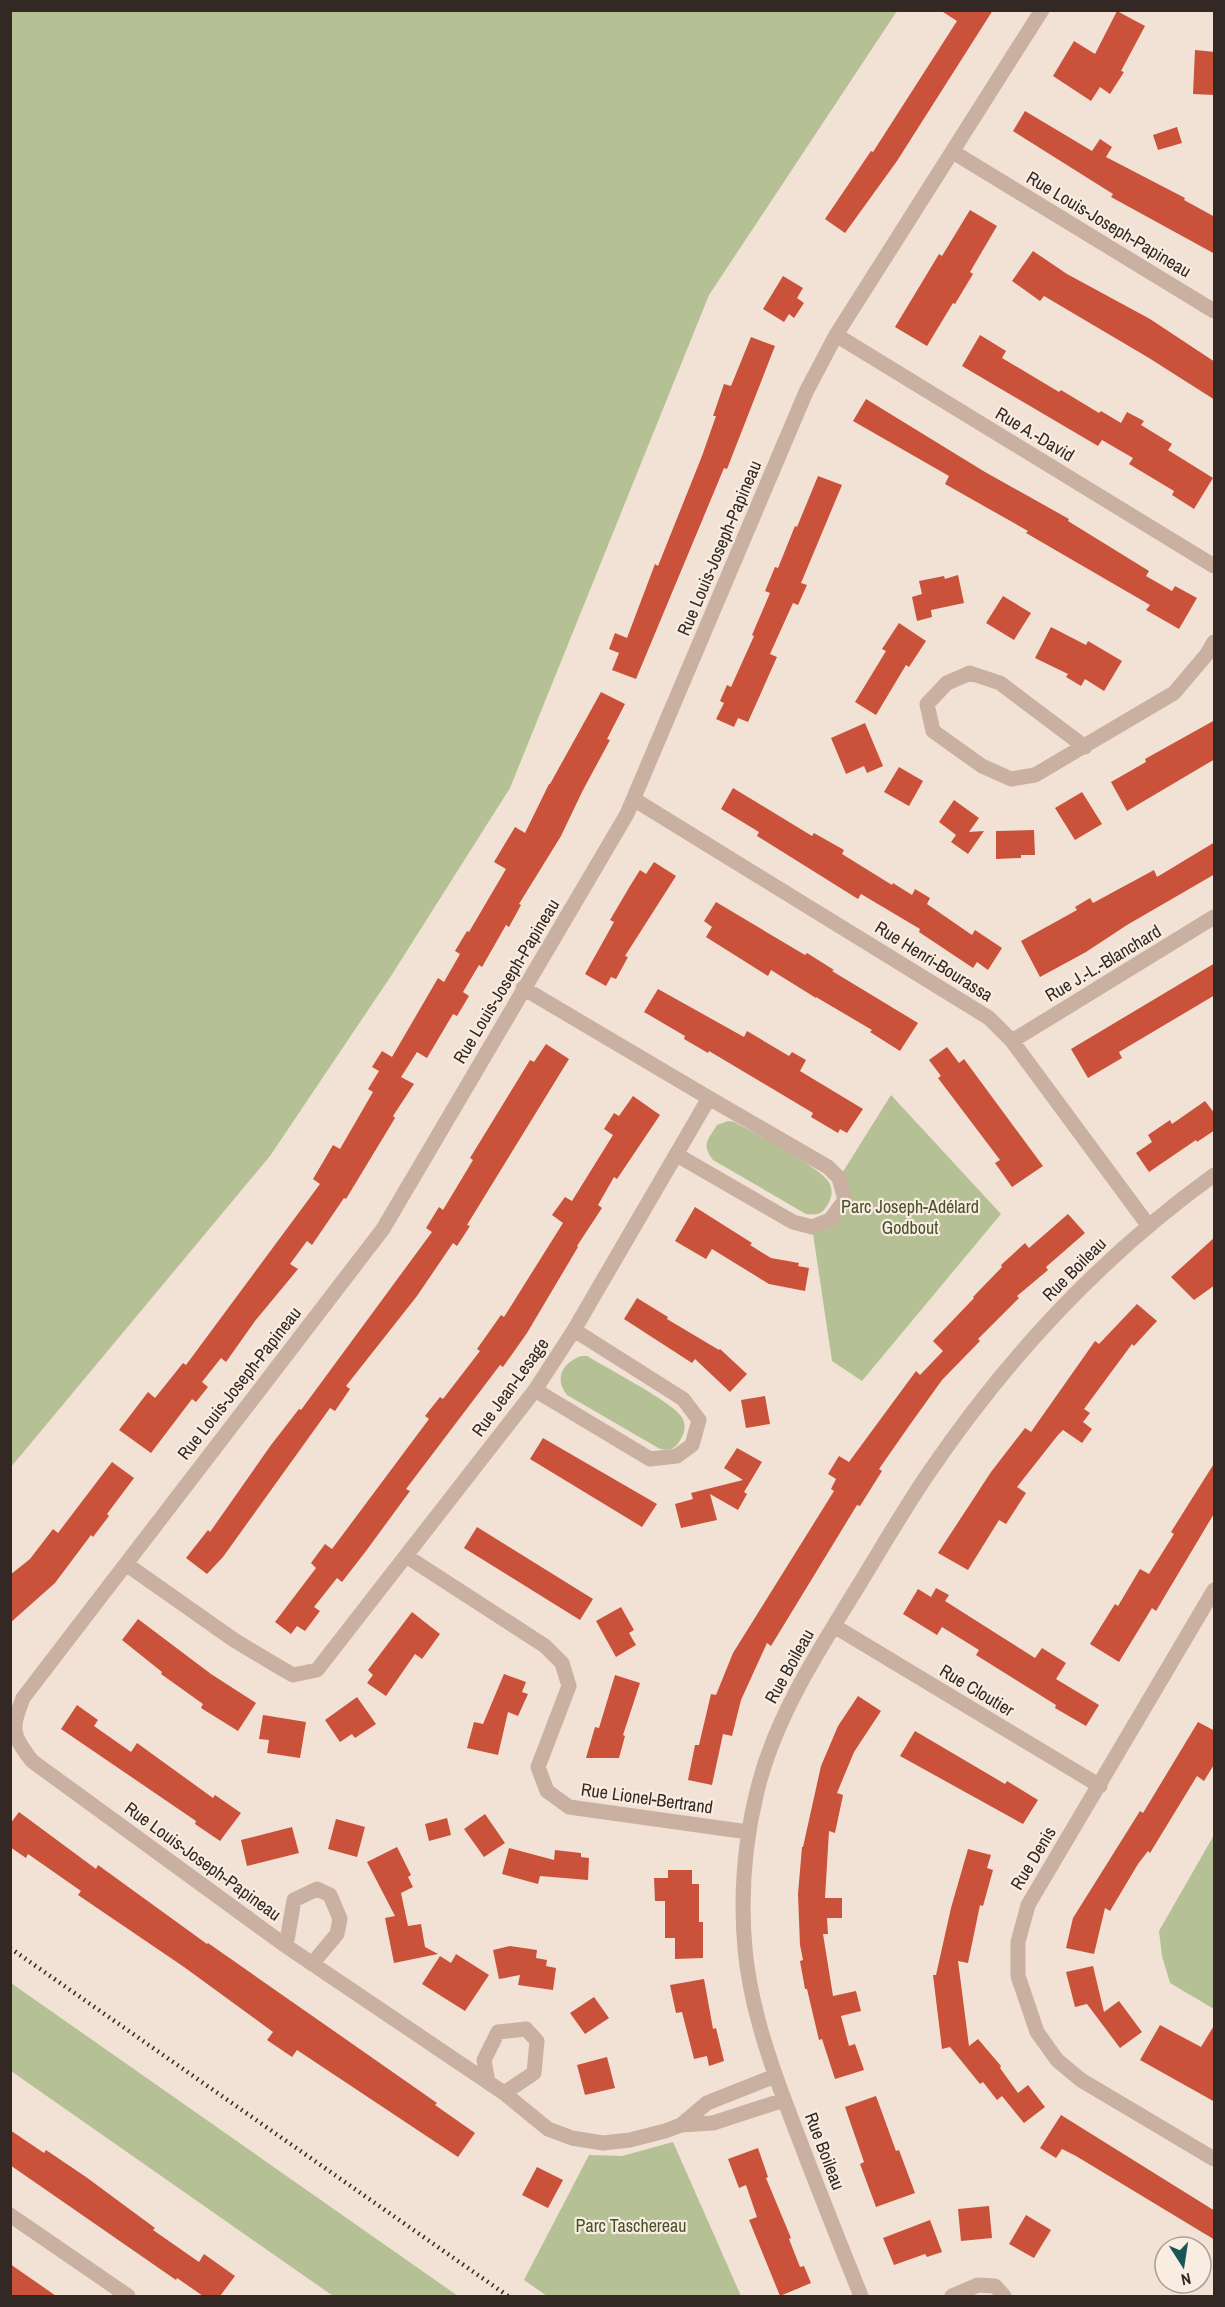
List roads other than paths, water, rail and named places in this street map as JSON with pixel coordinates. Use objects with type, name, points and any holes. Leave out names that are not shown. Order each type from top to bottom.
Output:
[{"type":"street","points":[[953,152],[1042,10]]},
{"type":"street","name":"Rue Louis-Joseph-Papineau","points":[[784,2100],[714,2123],[681,2125],[630,2140],[603,2143],[572,2138],[548,2129],[504,2093],[286,1946],[32,1761],[18,1742],[13,1725],[23,1698],[383,1229],[635,800],[806,392],[836,335],[953,152],[1215,311]]},
{"type":"street","name":"Rue A.-David","points":[[836,335],[1215,566]]},
{"type":"street","points":[[1084,747],[1000,683],[970,673],[947,683],[927,704],[933,731],[982,766],[1011,779],[1035,775],[1084,747],[1174,693],[1215,642]]},
{"type":"street","name":"Rue Henri-Bourassa","points":[[635,800],[989,1018],[1012,1041],[1148,1225]]},
{"type":"street","name":"Rue J.-L.-Blanchard","points":[[1012,1041],[1215,918]]},
{"type":"street","points":[[523,988],[828,1167],[839,1178],[845,1200],[830,1220],[812,1227],[793,1222],[677,1155]]},
{"type":"street","name":"Rue Jean-Lesage","points":[[126,1564],[234,1640],[294,1675],[317,1670],[535,1390],[574,1330],[709,1098]]},
{"type":"street","name":"Rue Boileau","points":[[861,2296],[775,2076],[752,1992],[745,1950],[744,1878],[748,1832],[760,1779],[785,1713],[834,1626],[927,1474],[984,1397],[1028,1345],[1116,1254],[1148,1225],[1215,1175]]},
{"type":"street","points":[[535,1390],[650,1459],[677,1456],[692,1445],[699,1420],[683,1399],[574,1330]]},
{"type":"street","name":"Rue Lionel-Bertrand","points":[[406,1556],[544,1646],[562,1664],[570,1686],[538,1767],[547,1791],[569,1807],[748,1832]]},
{"type":"street","name":"Rue Denis","points":[[1215,1590],[1028,1905],[1018,1942],[1018,1976],[1037,2032],[1057,2060],[1081,2080],[1215,2159]]},
{"type":"street","name":"Rue Cloutier","points":[[834,1626],[1100,1786]]},
{"type":"street","name":"Rue Louis-Joseph-Papineau","points":[[286,1946],[294,1900],[317,1889],[330,1896],[340,1919],[337,1934],[312,1964]]},
{"type":"street","points":[[488,2082],[484,2060],[498,2032],[526,2029],[537,2041],[534,2073],[504,2093]]},
{"type":"street","name":"Rue Louis-Joseph-Papineau","points":[[681,2125],[707,2103],[775,2076]]},
{"type":"street","points":[[10,2215],[128,2296]]},
{"type":"street","points":[[952,2296],[978,2285],[995,2286],[1004,2296]]},
{"type":"railway","points":[[10,1948],[508,2296]]},
{"type":"park label","name":"Parc Joseph-Adélard Godbout","points":[[910,1216]]},
{"type":"park label","name":"Parc Taschereau","points":[[631,2225]]}]
